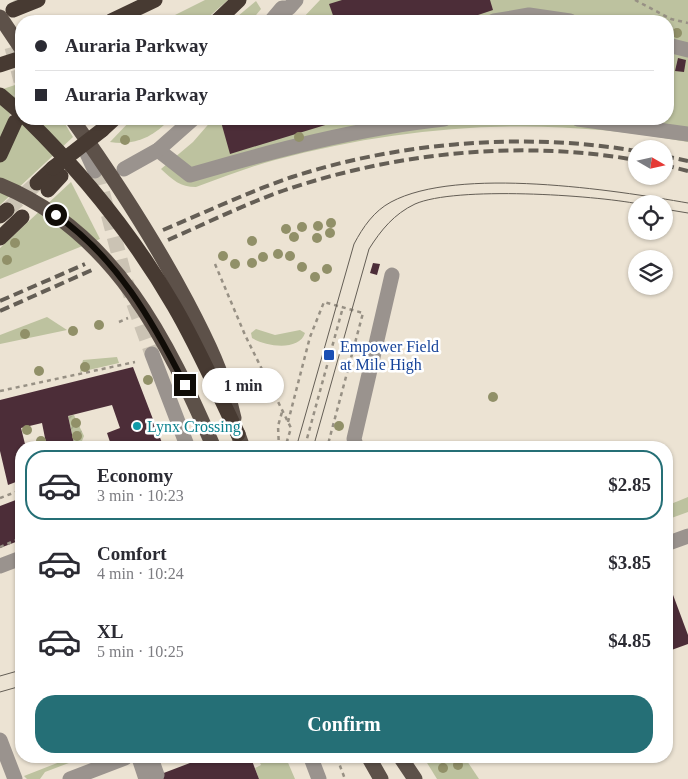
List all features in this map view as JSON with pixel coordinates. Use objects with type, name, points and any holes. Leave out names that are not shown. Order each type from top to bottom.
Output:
[{"type":"highway","points":[[6,14],[38,0]]},
{"type":"highway","points":[[124,15],[155,0]]},
{"type":"highway","points":[[224,15],[240,0]]},
{"type":"highway","points":[[0,65],[15,60]]},
{"type":"highway","points":[[0,95],[15,111]]},
{"type":"highway","points":[[0,155],[17,125]]},
{"type":"highway","points":[[28,125],[96,194],[153,272],[192,339],[241,441]]},
{"type":"highway","points":[[42,186],[107,125]]},
{"type":"highway","points":[[0,238],[22,217]]},
{"type":"main road","points":[[6,14],[15,34]]},
{"type":"main road","points":[[76,125],[125,195],[186,301],[222,374],[241,441]]},
{"type":"main road","points":[[0,184],[46,208],[74,228],[107,259],[138,300],[166,348],[211,441]]},
{"type":"main road","points":[[372,763],[381,779]]},
{"type":"main road","points":[[404,763],[415,779]]},
{"type":"street","points":[[276,15],[282,8],[289,10]]},
{"type":"street","points":[[674,46],[688,50]]},
{"type":"street","points":[[124,169],[158,150],[186,125]]},
{"type":"street","points":[[158,150],[190,175],[352,134],[396,125]]},
{"type":"street","points":[[622,125],[688,134]]},
{"type":"street","points":[[84,147],[95,171]]},
{"type":"street","points":[[355,441],[392,275]]},
{"type":"street","points":[[152,354],[185,441]]},
{"type":"street","points":[[673,541],[688,536]]},
{"type":"street","points":[[0,566],[15,560]]},
{"type":"street","points":[[0,740],[15,779]]},
{"type":"street","points":[[70,779],[112,763]]},
{"type":"street","points":[[142,763],[151,777]]},
{"type":"street","points":[[150,763],[151,777]]},
{"type":"street","points":[[313,763],[319,779]]},
{"type":"path","points":[[635,0],[663,15]]},
{"type":"path","points":[[674,20],[688,23]]},
{"type":"path","points":[[214,264],[245,335],[291,428],[287,441]]},
{"type":"path","points":[[288,422],[310,337],[324,302],[363,313],[329,441]]},
{"type":"path","points":[[307,441],[343,307]]},
{"type":"path","points":[[119,322],[128,318]]},
{"type":"path","points":[[0,391],[135,362]]},
{"type":"path","points":[[279,441],[278,426],[282,411]]},
{"type":"path","points":[[0,498],[15,492]]},
{"type":"path","points":[[0,547],[15,541]]},
{"type":"path","points":[[339,763],[345,779]]},
{"type":"green space","points":[[205,0],[228,0],[211,15],[175,15]]},
{"type":"green space","points":[[320,0],[688,0],[688,142],[583,129],[480,127],[378,138],[327,148],[265,163],[196,187],[190,187],[177,182],[161,169],[193,142],[208,125],[674,125],[674,15],[306,15]]},
{"type":"green space","points":[[256,1],[261,9],[256,15],[239,15]]},
{"type":"green space","points":[[15,85],[15,125],[66,125],[73,137],[0,205],[0,90]]},
{"type":"green space","points":[[126,125],[164,125],[143,139],[128,143],[110,142]]},
{"type":"green space","points":[[71,182],[100,239],[0,279],[0,248]]},
{"type":"green space","points":[[47,317],[67,330],[0,344],[0,335]]},
{"type":"green space","points":[[256,329],[275,335],[300,330],[305,333],[296,343],[281,346],[264,343],[252,338],[251,333]]},
{"type":"green space","points":[[117,357],[119,363],[80,372],[83,360]]},
{"type":"green space","points":[[74,415],[84,436],[82,441],[74,441],[68,416]]},
{"type":"green space","points":[[688,497],[688,512],[673,517],[673,503]]},
{"type":"green space","points":[[57,763],[69,763],[45,772],[40,779],[27,779],[24,776]]},
{"type":"green space","points":[[260,763],[288,763],[295,779],[259,779],[255,768],[261,765]]},
{"type":"green space","points":[[427,763],[468,763],[479,779],[437,779]]},
{"type":"building","points":[[342,0],[490,0],[493,10],[478,15],[333,15],[329,4]]},
{"type":"building","points":[[678,58],[686,60],[684,72],[675,71]]},
{"type":"building","points":[[222,125],[325,125],[230,154]]},
{"type":"building","points":[[373,263],[380,264],[377,275],[370,273]]},
{"type":"building","name":"Lynx Crossing","points":[[133,367],[161,441],[110,441],[107,433],[120,428],[112,405],[68,416],[73,441],[46,441],[42,423],[21,428],[24,441],[15,441],[15,482],[8,485],[0,451],[0,400]]},
{"type":"building","points":[[15,500],[15,542],[0,548],[0,506]]},
{"type":"building","points":[[673,595],[688,635],[688,644],[673,649]]},
{"type":"building","points":[[190,763],[253,763],[259,779],[148,779]]},
{"type":"tunnel","points":[[15,0],[24,15]]},
{"type":"tunnel","points":[[12,47],[15,58]]},
{"type":"tunnel","points":[[95,171],[100,183],[126,282],[152,354]]},
{"type":"tunnel","points":[[7,210],[37,183]]},
{"type":"tram line","points":[[298,441],[354,244],[370,220],[379,210],[391,202],[420,191],[455,185],[495,183],[579,187],[688,203]]},
{"type":"tram line","points":[[315,441],[369,249],[383,229],[407,208],[435,198],[492,194],[559,195],[628,202]]},
{"type":"tram line","points":[[673,210],[688,213]]},
{"type":"tram line","points":[[0,676],[15,672]]},
{"type":"tram line","points":[[0,692],[15,688]]},
{"type":"railway","points":[[163,230],[292,177],[333,165],[419,148],[463,144],[551,142],[628,150]]},
{"type":"railway","points":[[168,240],[244,206],[291,188],[375,166],[418,158],[462,153],[549,151],[628,159]]},
{"type":"railway","points":[[673,158],[688,161]]},
{"type":"railway","points":[[673,167],[688,171]]},
{"type":"railway","points":[[0,301],[85,264]]},
{"type":"railway","points":[[0,311],[92,270]]},
{"type":"place","name":"Empower Field at Mile High","points":[[329,355]]},
{"type":"place","name":"Lynx Crossing","points":[[137,426]]},
{"type":"route","points":[[56,215],[90,242],[122,278],[152,323],[185,385]]}]
